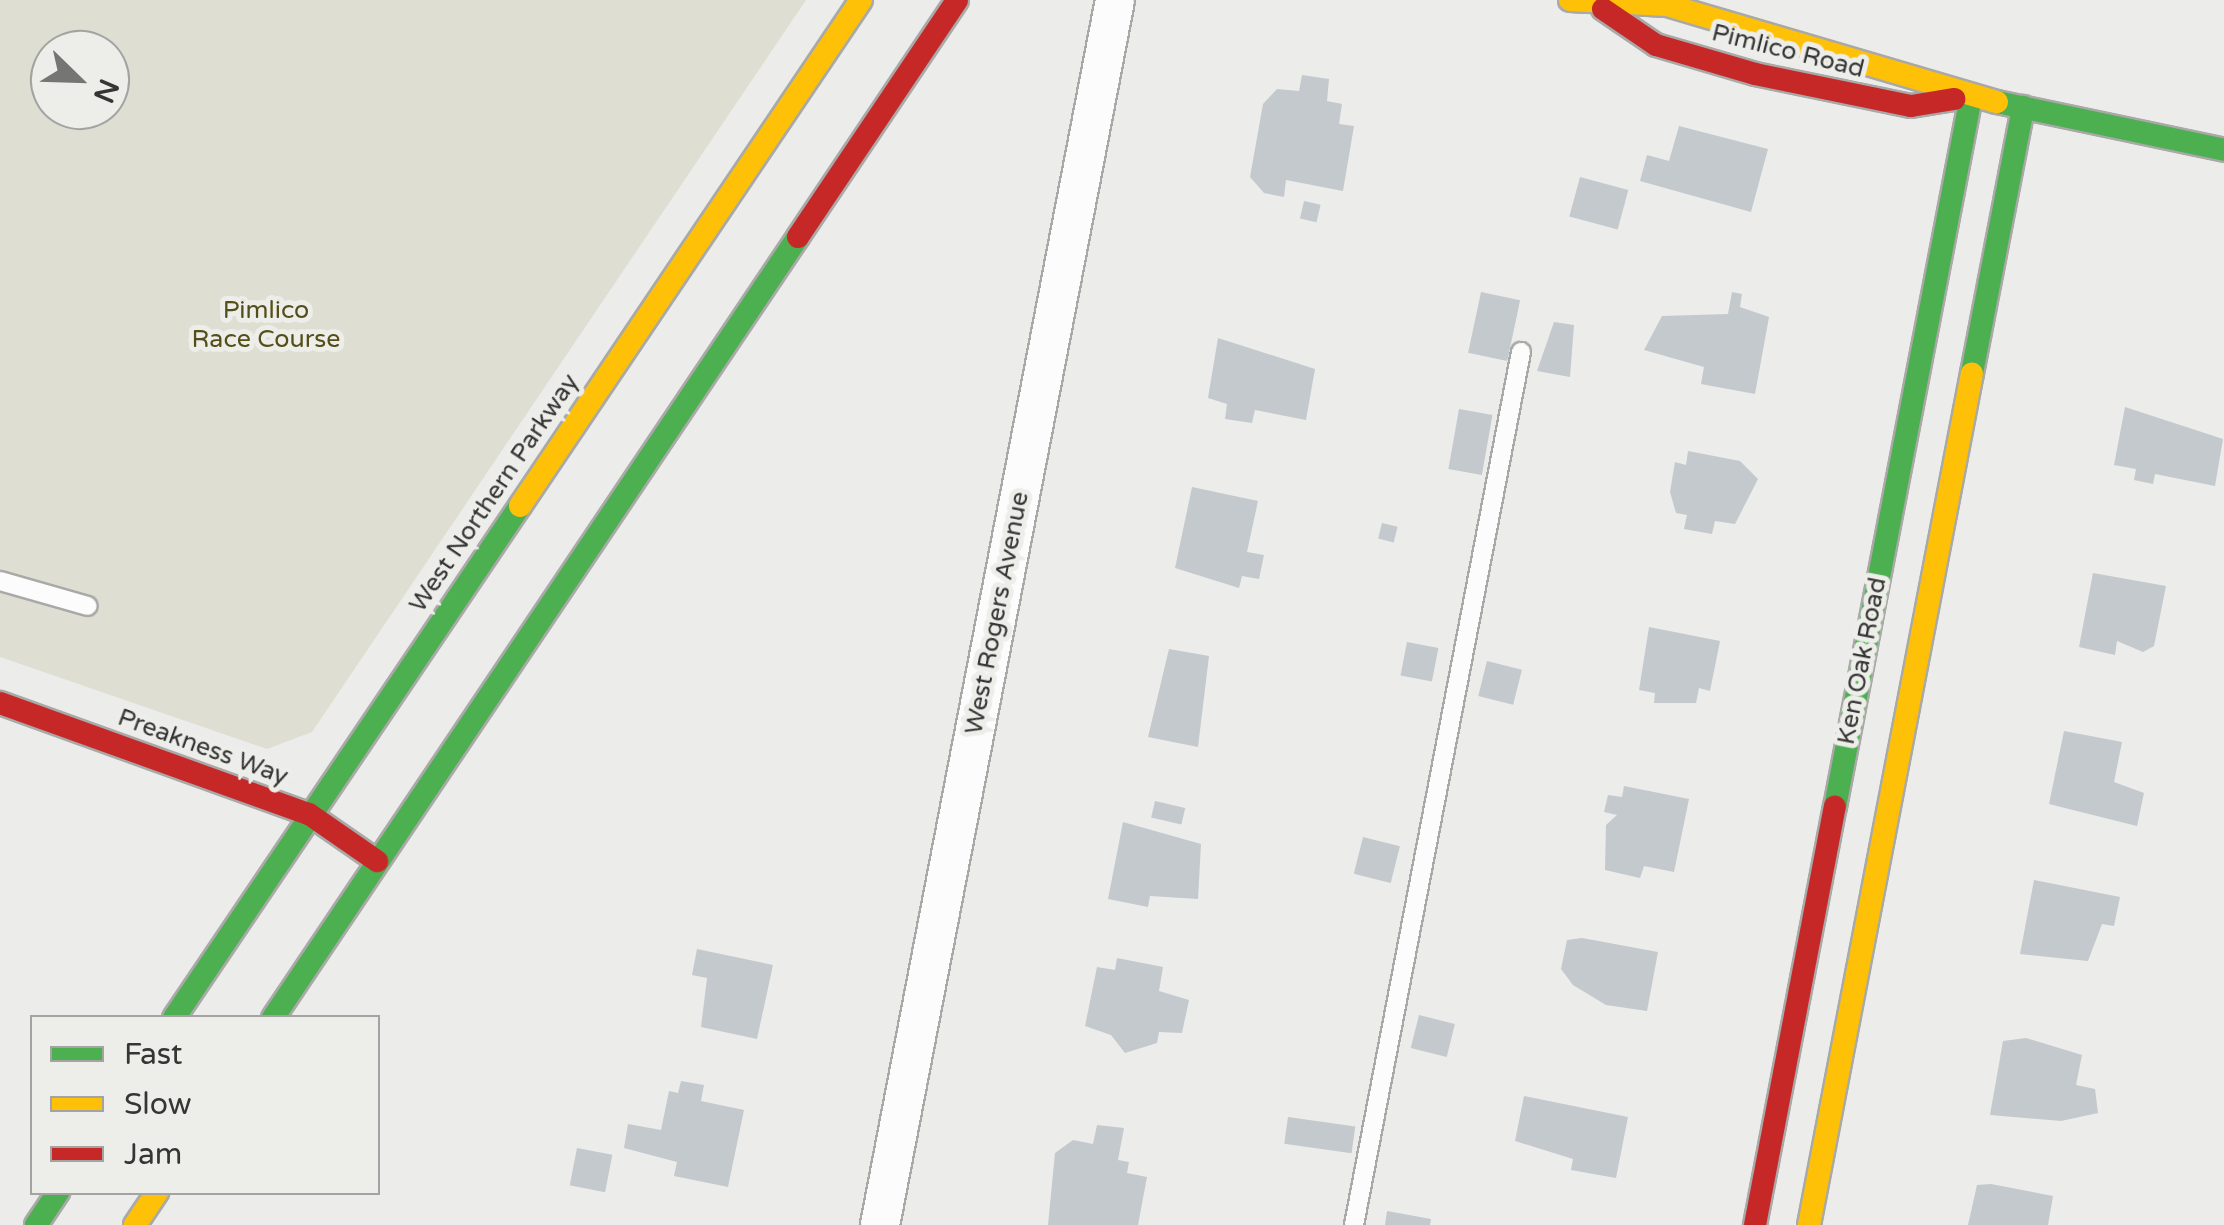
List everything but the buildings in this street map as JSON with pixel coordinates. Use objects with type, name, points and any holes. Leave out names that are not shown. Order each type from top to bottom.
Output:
[{"type":"street","name":"West Northern Parkway","points":[[176,1015],[861,0]]},
{"type":"street","points":[[275,1015],[957,0]]},
{"type":"street","name":"West Rogers Avenue","points":[[880,1225],[1115,0]]},
{"type":"street","name":"Pimlico Road","points":[[1570,0],[1604,9],[1667,5],[1762,15],[1927,75],[1970,97],[2224,150]]},
{"type":"street","name":"Pimlico Road","points":[[1604,9],[1656,45],[1776,77],[1911,106],[1970,97]]},
{"type":"street","points":[[1762,15],[1776,77]]},
{"type":"street","name":"Ken Oak Road","points":[[1755,1225],[1970,97]]},
{"type":"street","points":[[1809,1225],[2023,108]]},
{"type":"street","name":"Preakness Way","points":[[0,703],[309,814],[377,862]]},
{"type":"street","points":[[36,1225],[56,1195]]},
{"type":"street","points":[[135,1225],[155,1195]]},
{"type":"lane","points":[[1354,1225],[1520,352]]},
{"type":"lane","points":[[0,581],[88,606]]},
{"type":"green space","name":"Pimlico Race Course","points":[[0,0],[806,0],[312,732],[267,749],[0,657]]},
{"type":"traffic: fast","points":[[1835,807],[1971,97]]},
{"type":"traffic: fast","points":[[1997,102],[2224,150]]},
{"type":"traffic: fast","points":[[1972,373],[2023,107]]},
{"type":"traffic: fast","points":[[275,1015],[798,237]]},
{"type":"traffic: fast","points":[[176,1015],[520,506]]},
{"type":"traffic: fast","points":[[36,1225],[56,1195]]},
{"type":"traffic: slow","points":[[520,506],[861,0]]},
{"type":"traffic: slow","points":[[1570,0],[1667,5],[1997,102]]},
{"type":"traffic: slow","points":[[1809,1225],[1972,373]]},
{"type":"traffic: slow","points":[[135,1225],[155,1195]]},
{"type":"traffic: jam","points":[[798,237],[957,0]]},
{"type":"traffic: jam","points":[[1603,9],[1656,45],[1755,74],[1911,106],[1954,99]]},
{"type":"traffic: jam","points":[[0,703],[309,814],[377,861]]},
{"type":"traffic: jam","points":[[1755,1225],[1835,807]]}]
